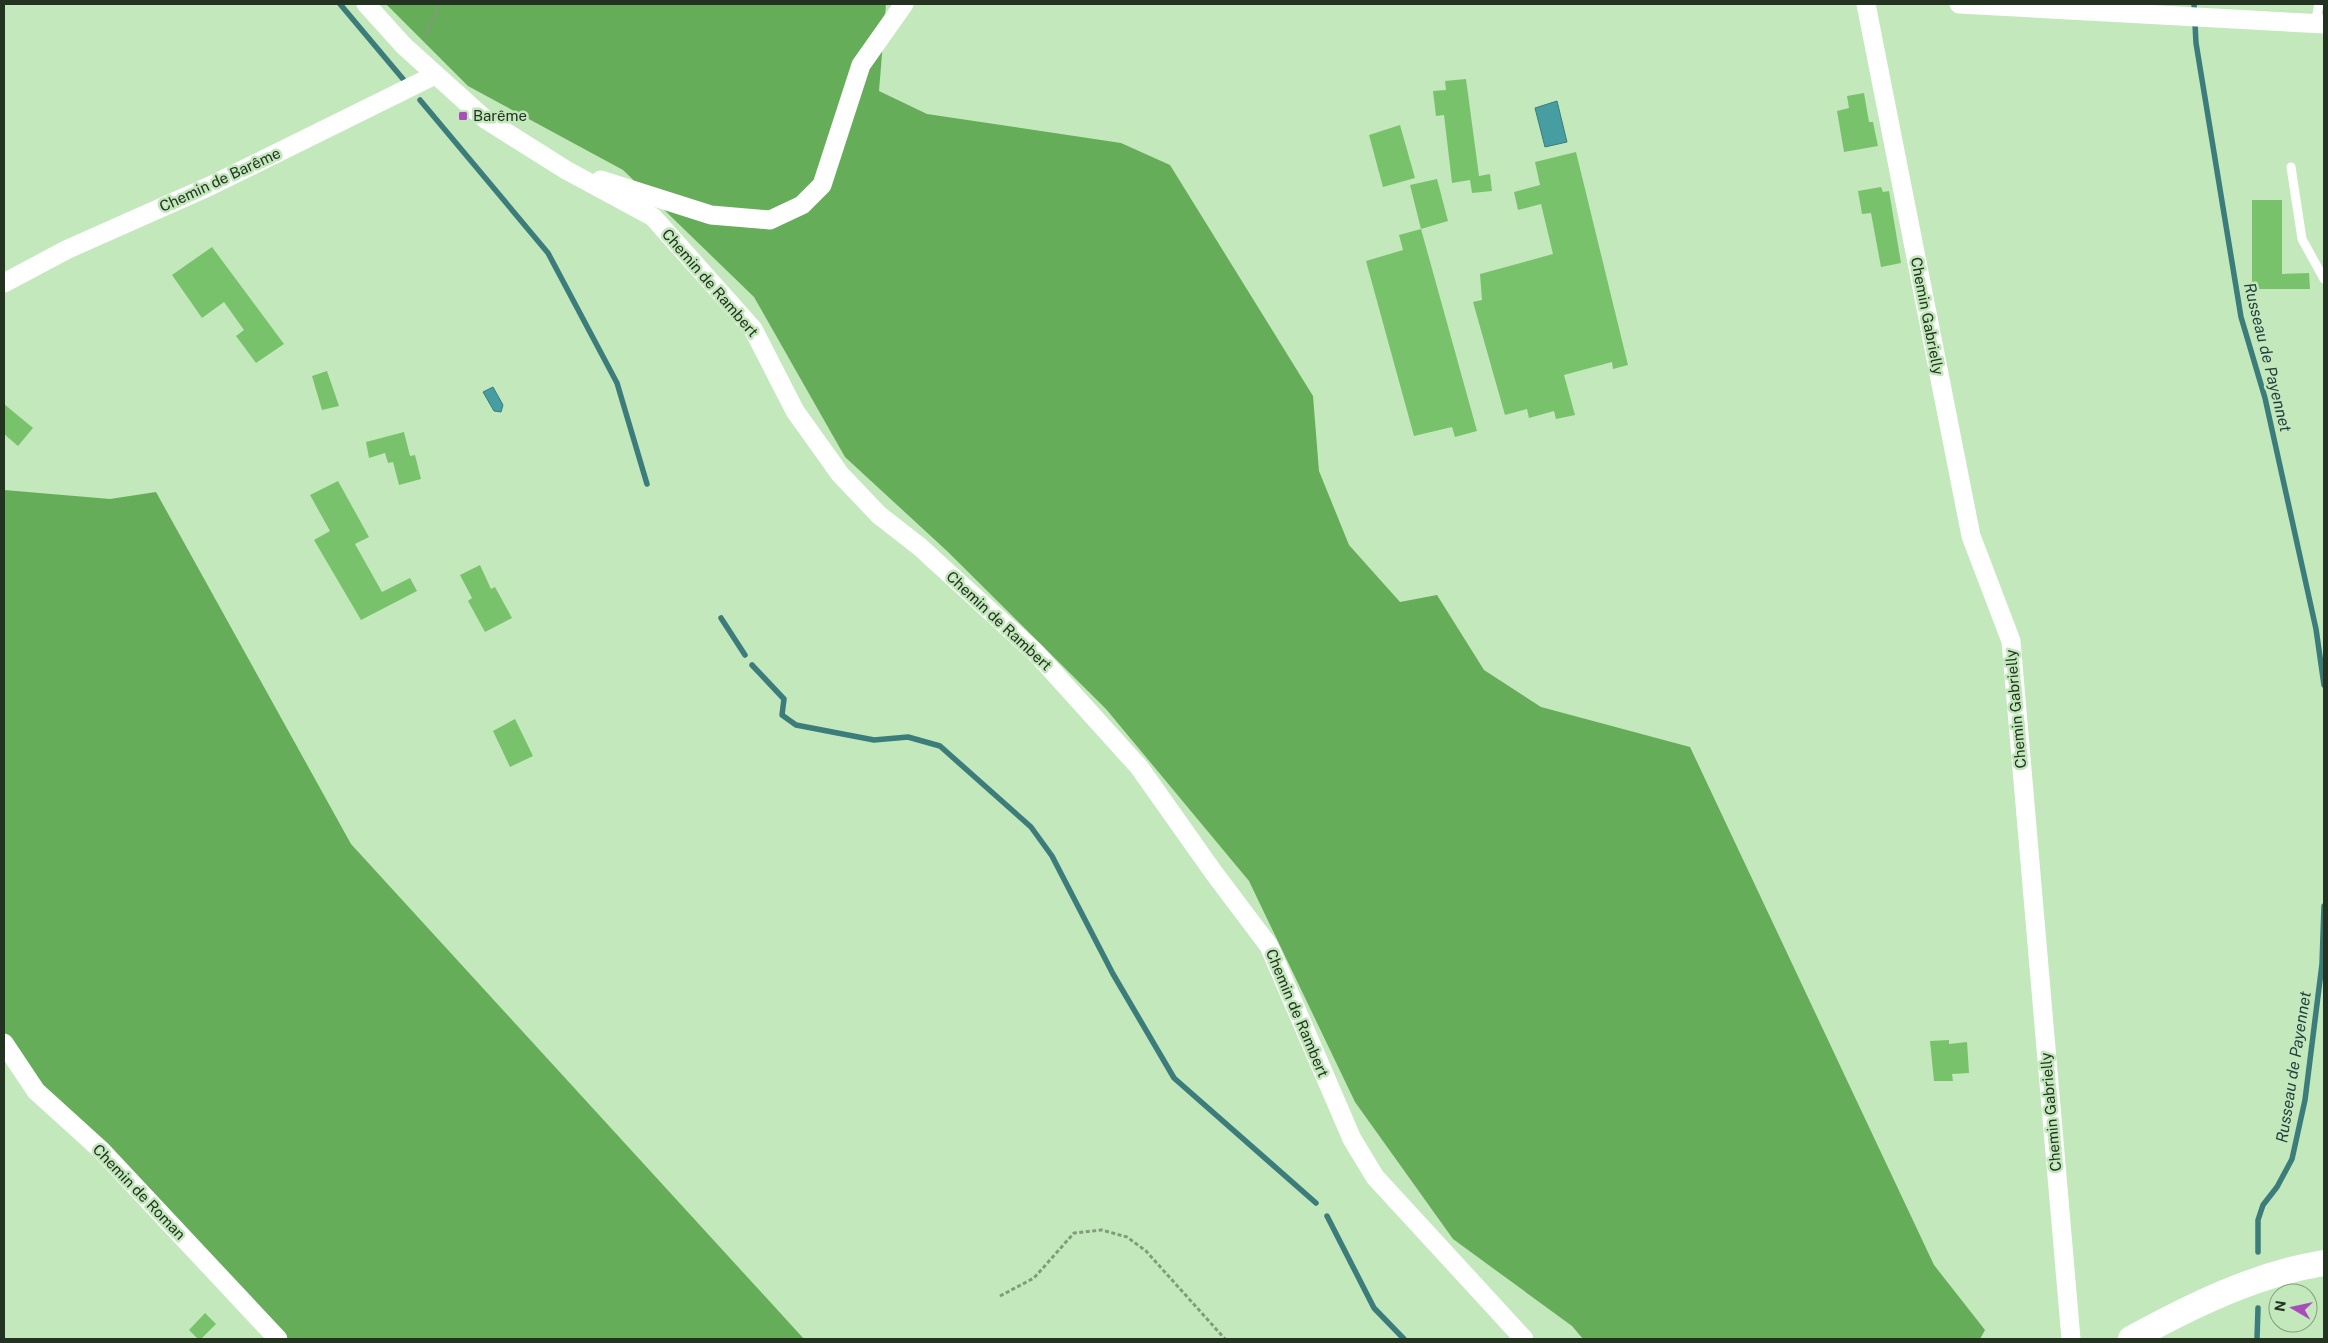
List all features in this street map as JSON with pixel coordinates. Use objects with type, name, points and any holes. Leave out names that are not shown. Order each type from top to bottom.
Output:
[{"type":"main road","points":[[2130,1339],[2166,1319],[2240,1286],[2304,1266],[2324,1263]]},
{"type":"street","name":"Chemin de Rambert","points":[[366,4],[416,58],[485,119],[566,170],[653,217],[753,329],[795,411],[840,474],[879,515],[920,547],[1036,653],[1139,767],[1214,873],[1269,946],[1352,1139],[1375,1177],[1524,1339]]},
{"type":"street","points":[[566,170],[639,191],[710,215],[770,220],[802,205],[822,185],[861,65],[904,4]]},
{"type":"street","name":"Chemin Gabrielly","points":[[1866,4],[1971,536],[2011,640],[2071,1339]]},
{"type":"street","points":[[1959,4],[2320,24]]},
{"type":"street","name":"Chemin de Barême","points":[[4,283],[66,250],[210,186],[435,75]]},
{"type":"street","name":"Chemin de Roman","points":[[4,1043],[36,1091],[101,1150],[278,1339]]},
{"type":"lane","points":[[2318,4],[2320,24]]},
{"type":"lane","points":[[2291,168],[2302,239],[2324,279]]},
{"type":"path","points":[[416,58],[439,4]]},
{"type":"path","points":[[1000,1296],[1034,1278],[1074,1233],[1102,1230],[1127,1237],[1146,1251],[1225,1339]]},
{"type":"green space","points":[[386,4],[886,4],[879,91],[927,114],[1121,143],[1170,165],[1313,396],[1319,471],[1349,545],[1400,602],[1437,595],[1484,670],[1541,707],[1690,747],[1934,1265],[1985,1330],[1980,1339],[1583,1339],[1572,1326],[1453,1239],[1355,1102],[1249,881],[1106,709],[947,551],[845,457],[754,297],[623,170],[468,86]]},
{"type":"green space","points":[[4,490],[110,499],[156,492],[351,844],[804,1339],[278,1339],[4,1043]]},
{"type":"water","points":[[1557,101],[1567,142],[1545,147],[1535,108]]},
{"type":"water","points":[[493,387],[503,405],[501,412],[494,411],[483,392]]},
{"type":"building","points":[[1466,79],[1479,176],[1490,174],[1492,191],[1472,193],[1470,180],[1452,183],[1444,115],[1436,116],[1433,91],[1446,90],[1445,81]]},
{"type":"building","points":[[1864,93],[1869,122],[1873,122],[1878,146],[1844,152],[1837,111],[1849,108],[1847,96]]},
{"type":"building","points":[[1400,125],[1415,178],[1383,187],[1369,135]]},
{"type":"building","points":[[1576,152],[1628,365],[1613,369],[1612,362],[1564,375],[1575,415],[1556,419],[1554,411],[1529,418],[1527,409],[1505,415],[1473,302],[1482,300],[1480,274],[1553,254],[1541,204],[1518,210],[1514,192],[1540,185],[1535,162]]},
{"type":"building","points":[[1437,179],[1448,221],[1421,229],[1410,185]]},
{"type":"building","points":[[1881,187],[1883,192],[1889,191],[1901,263],[1881,267],[1871,213],[1862,214],[1858,191]]},
{"type":"building","points":[[2252,200],[2282,200],[2282,274],[2309,273],[2310,289],[2252,289]]},
{"type":"building","points":[[1421,229],[1477,431],[1455,437],[1452,427],[1414,436],[1366,261],[1403,250],[1399,235]]},
{"type":"building","points":[[212,247],[284,344],[256,363],[236,336],[244,330],[224,302],[202,318],[172,275]]},
{"type":"building","points":[[327,371],[339,406],[322,410],[312,376]]},
{"type":"building","points":[[4,404],[33,428],[18,446],[4,434]]},
{"type":"building","points":[[404,432],[410,456],[415,455],[421,479],[399,485],[393,462],[388,463],[385,453],[369,458],[366,442]]},
{"type":"building","points":[[338,481],[369,537],[355,544],[382,592],[410,578],[417,591],[361,620],[314,540],[330,531],[310,495]]},
{"type":"building","points":[[480,565],[491,589],[495,587],[512,618],[485,632],[468,601],[472,598],[460,575]]},
{"type":"building","points":[[515,719],[533,756],[510,767],[493,731]]},
{"type":"building","points":[[1949,1040],[1949,1044],[1967,1042],[1969,1073],[1952,1074],[1953,1081],[1934,1081],[1930,1041]]},
{"type":"building","points":[[205,1313],[216,1324],[201,1339],[198,1339],[189,1330]]},
{"type":"waterway","points":[[340,4],[403,79]]},
{"type":"waterway","name":"Russeau de Payennet","points":[[2194,4],[2196,43],[2241,317],[2265,398],[2316,629],[2324,685]]},
{"type":"waterway","points":[[420,100],[548,253],[617,383],[647,484]]},
{"type":"waterway","points":[[721,618],[745,655]]},
{"type":"waterway","points":[[752,665],[784,699],[782,715],[796,725],[874,740],[908,737],[940,746],[1031,827],[1052,856],[1113,974],[1174,1078],[1316,1203]]},
{"type":"waterway","name":"Russeau de Payennet","points":[[2258,1252],[2258,1220],[2263,1205],[2277,1187],[2292,1159],[2305,1100],[2322,964],[2324,906]]},
{"type":"waterway","points":[[1327,1216],[1374,1308],[1404,1339]]},
{"type":"waterway","name":"Russeau de Payennet","points":[[2257,1339],[2258,1308]]},
{"type":"place","name":"Barême","points":[[463,116]]}]
